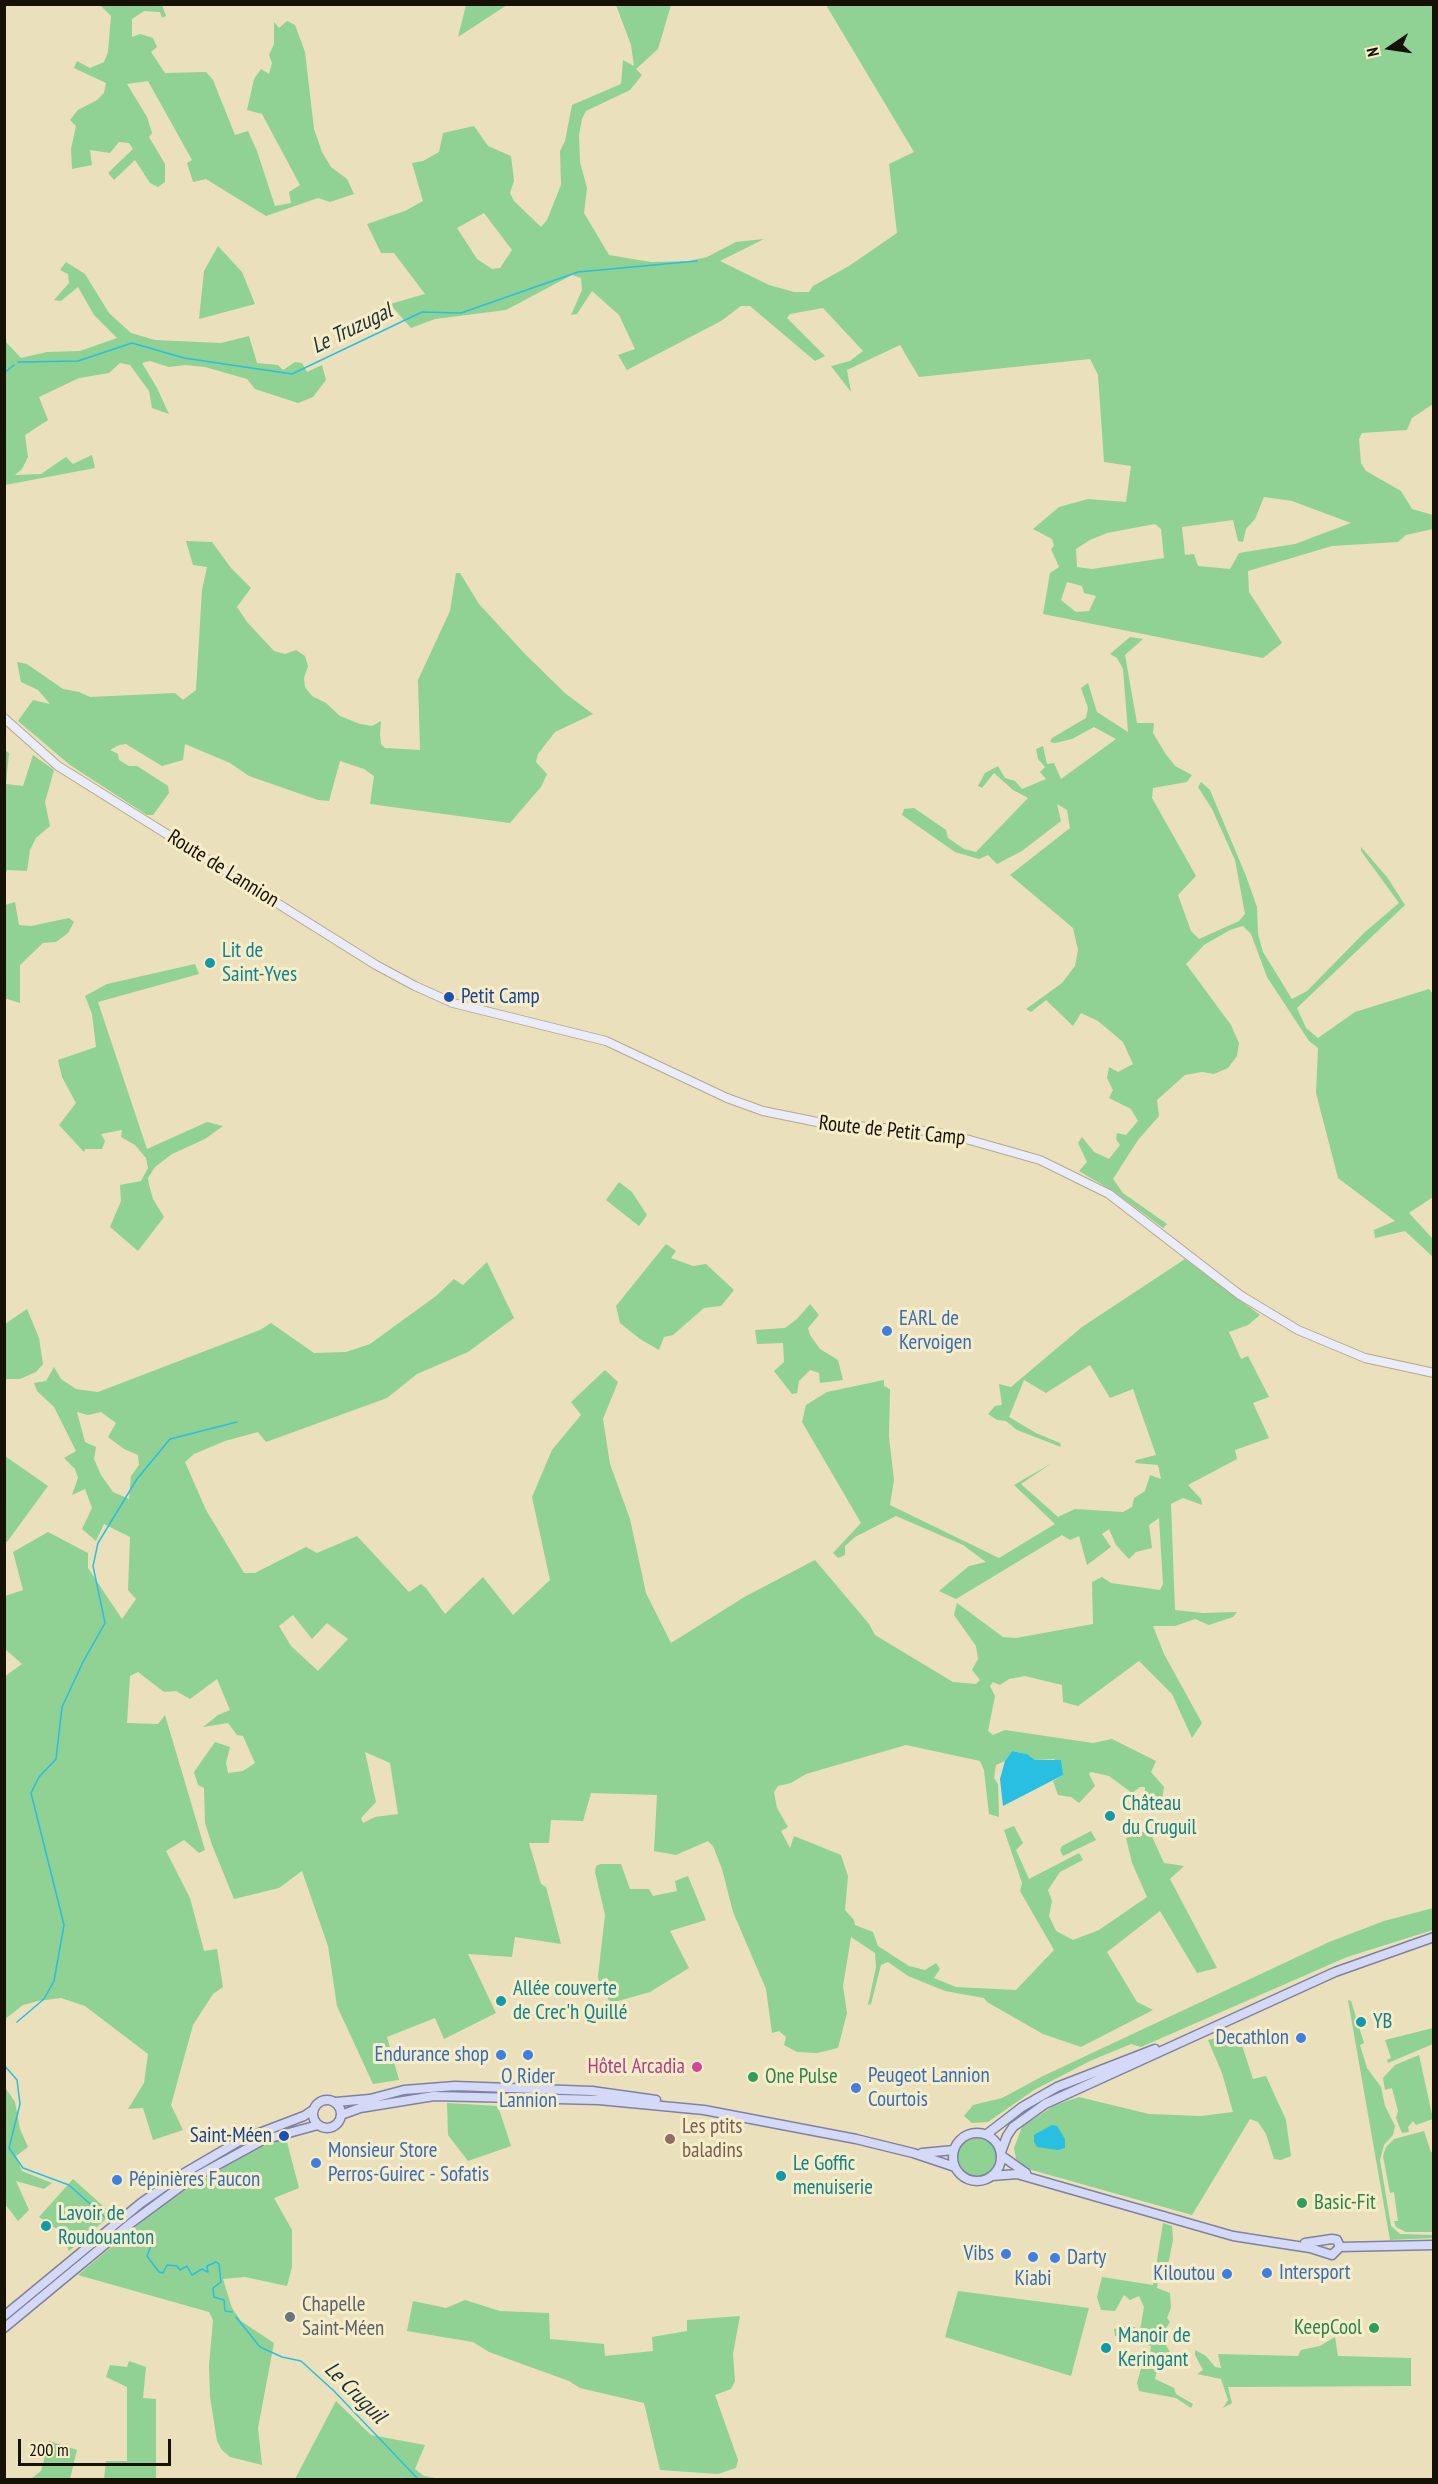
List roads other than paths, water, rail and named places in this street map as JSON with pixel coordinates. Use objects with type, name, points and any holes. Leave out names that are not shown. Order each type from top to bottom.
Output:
[{"type":"main road","name":"Route de Lannion","points":[[4,718],[58,766],[385,970],[453,1003]]},
{"type":"main road","name":"Route de Petit Camp","points":[[453,1003],[608,1042],[727,1098],[763,1111],[827,1124],[927,1131],[959,1137],[1040,1160],[1114,1198],[1240,1295],[1298,1330],[1365,1358],[1434,1373]]},
{"type":"main road","points":[[992,2176],[1001,2163],[1006,2136],[1013,2127],[1046,2104],[1366,1959],[1434,1937]]},
{"type":"main road","points":[[987,2134],[1022,2107],[1057,2087],[1198,2034]]},
{"type":"main road","points":[[4,2316],[141,2203],[194,2166],[241,2139],[313,2110],[320,2101],[328,2099],[336,2102],[434,2087],[498,2087],[612,2093],[856,2139],[913,2153],[955,2167],[964,2178],[971,2181],[1017,2174],[1233,2236],[1334,2255],[1340,2247]]},
{"type":"main road","points":[[341,2115],[360,2108],[455,2095],[591,2099],[704,2110]]},
{"type":"main road","points":[[4,2328],[131,2223],[188,2181],[263,2140],[318,2125],[332,2127],[338,2123],[341,2115],[336,2102]]},
{"type":"main road","points":[[313,2110],[313,2118],[318,2125]]},
{"type":"main road","points":[[955,2167],[954,2150],[961,2138],[970,2133],[987,2134],[999,2145],[1002,2154],[1027,2173],[1132,2203],[1173,2218]]},
{"type":"main road","points":[[913,2153],[954,2150]]},
{"type":"main road","points":[[1205,2227],[1311,2243],[1334,2239],[1340,2247]]},
{"type":"main road","points":[[1324,2252],[1325,2242]]},
{"type":"main road","points":[[1340,2247],[1434,2245]]},
{"type":"water","points":[[1012,1751],[1027,1754],[1035,1760],[1061,1760],[1063,1775],[1003,1806],[1000,1779],[1005,1761]]},
{"type":"water","points":[[1052,2125],[1057,2126],[1065,2139],[1065,2148],[1058,2150],[1037,2147],[1034,2135]]},
{"type":"waterway","name":"Le Truzugal","points":[[18,362],[78,361],[132,343],[184,358],[292,374],[422,312],[461,313],[578,272],[697,261]]},
{"type":"waterway","name":"Le Truzugal","points":[[4,373],[14,365]]},
{"type":"waterway","points":[[17,2022],[44,1999],[54,1981],[64,1925],[31,1793],[39,1777],[56,1759],[62,1707],[83,1662],[105,1623],[93,1566],[98,1543],[137,1479],[170,1439],[237,1422]]},
{"type":"waterway","name":"Le Cruguil","points":[[4,2065],[17,2080],[20,2104],[9,2148],[23,2168],[69,2185],[108,2220]]},
{"type":"waterway","name":"Le Cruguil","points":[[125,2237],[141,2240],[151,2246],[147,2256],[159,2272],[163,2273],[167,2265],[177,2266],[180,2270],[187,2266],[192,2275],[202,2269],[208,2272],[207,2266],[216,2262],[219,2264],[221,2282],[213,2288],[214,2297],[224,2300],[225,2311],[232,2312]]},
{"type":"waterway","name":"Le Cruguil","points":[[236,2317],[260,2347],[282,2357],[301,2361],[334,2391],[419,2480]]},
{"type":"place","name":"Lit de Saint-Yves","points":[[210,963]]},
{"type":"place","name":"Petit Camp","points":[[449,997]]},
{"type":"place","name":"EARL de Kervoigen","points":[[887,1331]]},
{"type":"place","name":"Château du Cruguil","points":[[1110,1816]]},
{"type":"place","name":"Allée couverte de Crec'h Quillé","points":[[501,2001]]},
{"type":"place","name":"YB","points":[[1361,2022]]},
{"type":"place","name":"Decathlon","points":[[1301,2038]]},
{"type":"place","name":"Endurance shop","points":[[501,2055]]},
{"type":"place","name":"O Rider Lannion","points":[[528,2055]]},
{"type":"place","name":"Hôtel Arcadia","points":[[697,2067]]},
{"type":"place","name":"One Pulse","points":[[753,2077]]},
{"type":"place","name":"Peugeot Lannion Courtois","points":[[856,2088]]},
{"type":"place","name":"Saint-Méen","points":[[284,2136]]},
{"type":"place","name":"Les ptits baladins","points":[[670,2139]]},
{"type":"place","name":"Monsieur Store Perros-Guirec - Sofatis","points":[[316,2163]]},
{"type":"place","name":"Le Goffic menuiserie","points":[[781,2176]]},
{"type":"place","name":"Pépinières Faucon","points":[[117,2180]]},
{"type":"place","name":"Basic-Fit","points":[[1302,2203]]},
{"type":"place","name":"Lavoir de Roudouanton","points":[[46,2226]]},
{"type":"place","name":"Vibs","points":[[1006,2254]]},
{"type":"place","name":"Kiabi","points":[[1033,2257]]},
{"type":"place","name":"Darty","points":[[1055,2258]]},
{"type":"place","name":"Intersport","points":[[1267,2273]]},
{"type":"place","name":"Kiloutou","points":[[1227,2274]]},
{"type":"place","name":"Chapelle Saint-Méen","points":[[290,2317]]},
{"type":"place","name":"KeepCool","points":[[1374,2328]]},
{"type":"place","name":"Manoir de Keringant","points":[[1106,2348]]}]
